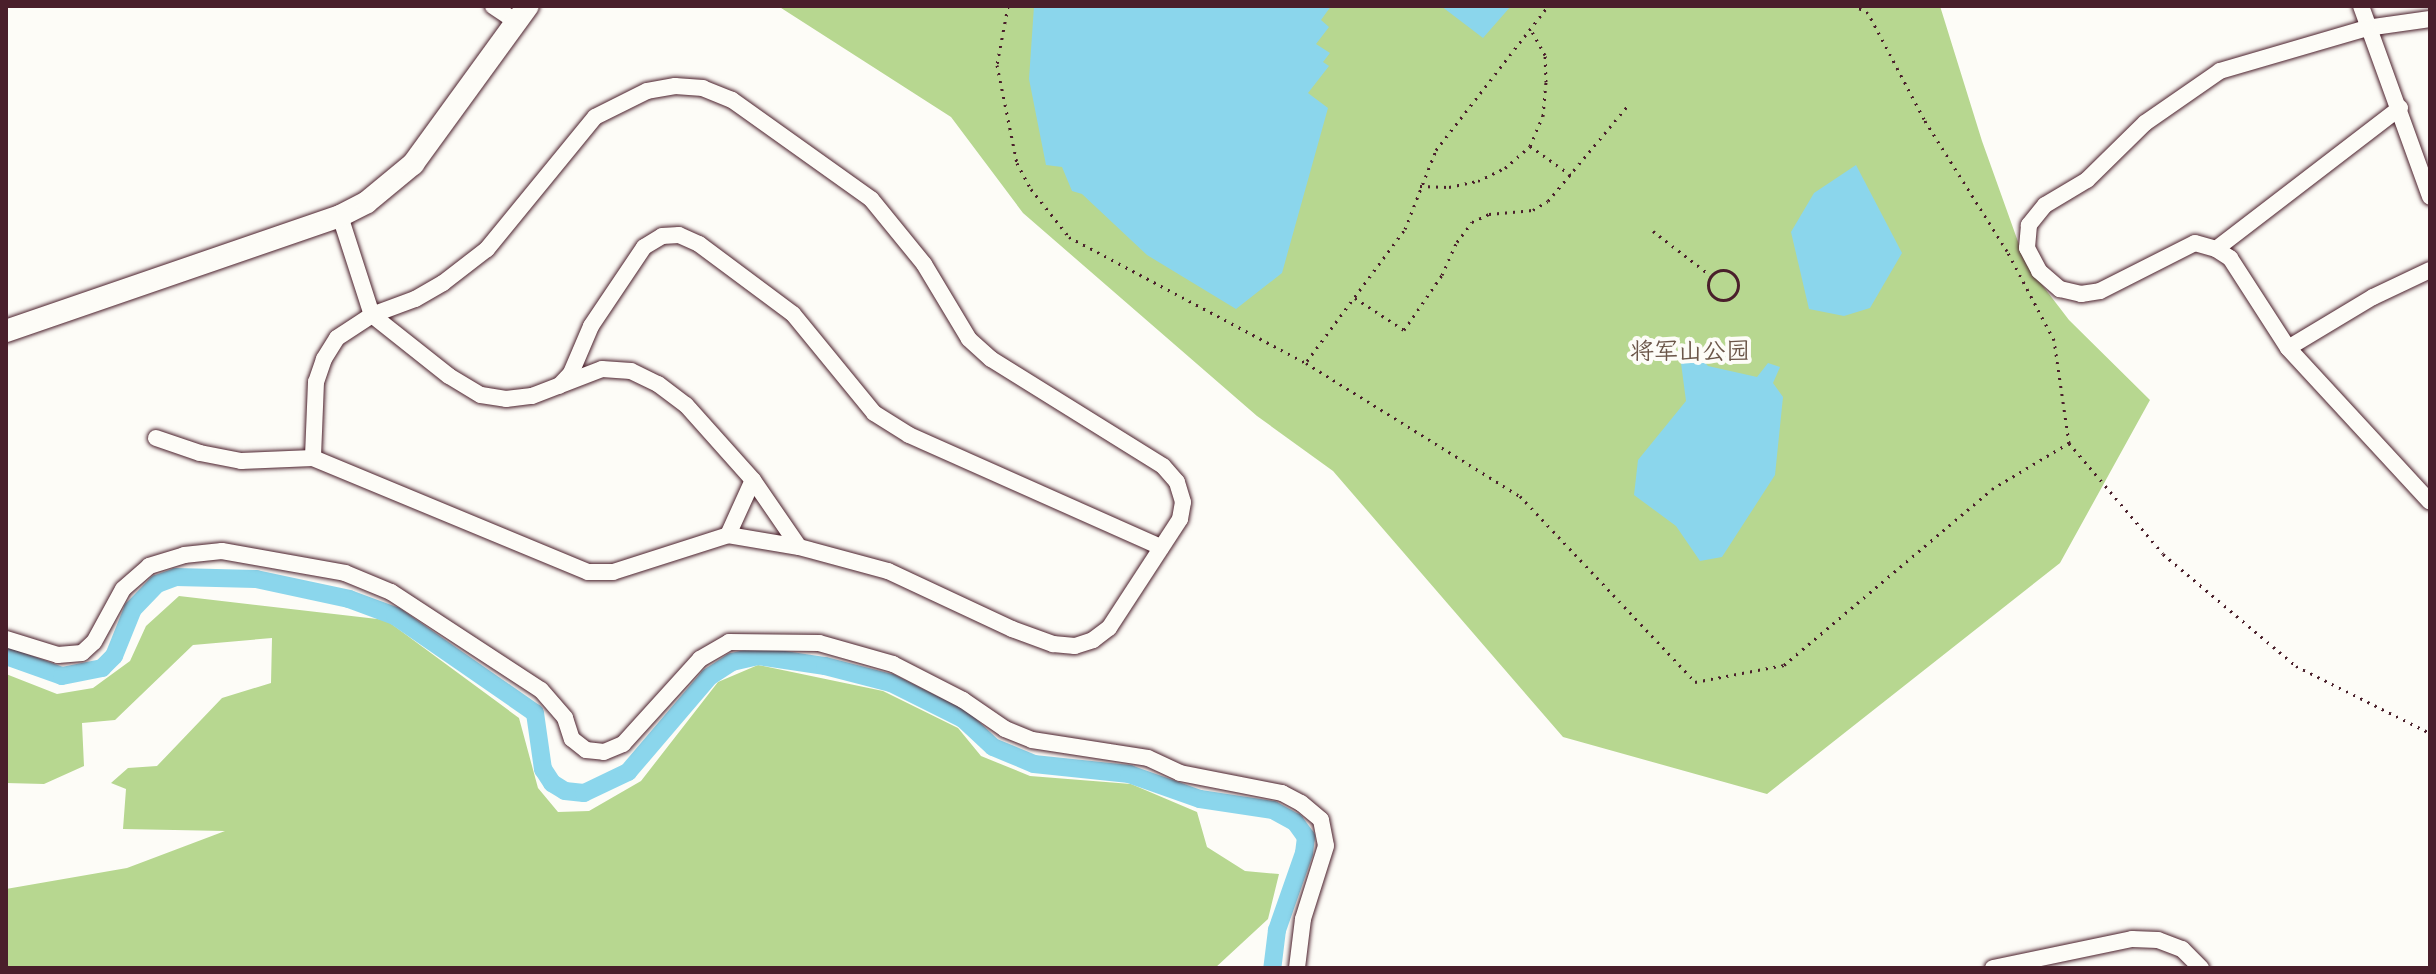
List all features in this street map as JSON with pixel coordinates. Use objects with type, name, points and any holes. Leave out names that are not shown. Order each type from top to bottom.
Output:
[{"type":"street","points":[[6,331],[340,216],[367,202],[413,164],[522,14],[493,6]]},
{"type":"street","points":[[2361,6],[2430,197]]},
{"type":"street","points":[[2430,19],[2367,28],[2220,71],[2145,123],[2087,180],[2045,205],[2029,225],[2027,248],[2039,271],[2060,289],[2081,294],[2100,291],[2187,245],[2195,243],[2216,249],[2230,258],[2288,348],[2430,502]]},
{"type":"street","points":[[156,438],[200,453],[241,461],[313,458],[588,572],[613,572],[728,535],[799,547],[888,571],[1012,629],[1053,644],[1075,646],[1093,640],[1109,628],[1180,519],[1183,502],[1177,482],[1163,466],[991,359],[969,339],[924,264],[871,199],[732,100],[703,88],[675,86],[647,91],[595,117],[487,249],[443,283],[415,299],[372,315],[337,338],[324,359],[316,382],[313,458]]},
{"type":"street","points":[[2216,249],[2400,108]]},
{"type":"street","points":[[340,216],[372,315],[449,376],[481,395],[506,399],[532,396],[602,369],[631,371],[658,384],[686,405],[753,480],[799,547]]},
{"type":"street","points":[[559,386],[576,363],[591,326],[644,247],[662,236],[679,235],[699,244],[793,314],[874,413],[909,435],[1161,547]]},
{"type":"street","points":[[2288,348],[2373,297],[2430,270]]},
{"type":"street","points":[[728,535],[753,480]]},
{"type":"street","points":[[6,639],[58,655],[82,653],[94,642],[123,589],[149,566],[184,555],[222,551],[345,573],[391,592],[541,690],[565,718],[572,739],[586,750],[604,752],[623,744],[700,659],[729,642],[819,643],[893,664],[963,700],[1005,729],[1032,740],[1148,758],[1180,773],[1282,793],[1301,803],[1321,820],[1326,846],[1303,919],[1297,968]]},
{"type":"street","points":[[1993,968],[2132,939],[2158,940],[2182,949],[2201,968]]},
{"type":"path","points":[[1008,6],[997,65],[1017,163],[1052,218],[1069,237],[1097,255],[1306,363],[1520,496],[1695,682],[1784,665],[1992,489],[2069,443]]},
{"type":"path","points":[[1306,363],[1405,229],[1436,150],[1548,6]]},
{"type":"path","points":[[1855,6],[1868,13],[1924,119],[2007,251],[2054,340],[2069,443],[2163,554],[2296,666],[2430,733]]},
{"type":"path","points":[[1420,186],[1449,187],[1478,181],[1505,168],[1530,146],[1543,116],[1546,82],[1545,55],[1530,28]]},
{"type":"path","points":[[1354,298],[1404,330],[1442,275],[1457,242],[1472,222],[1489,214],[1533,210],[1548,201],[1629,104]]},
{"type":"path","points":[[1530,146],[1575,178]]},
{"type":"path","points":[[1653,231],[1711,276]]},
{"type":"path","points":[[1719,271],[1729,272],[1736,279],[1735,293],[1727,299],[1714,297],[1708,289],[1711,276],[1719,271]]},
{"type":"green space","name":"将军山公园","points":[[778,6],[1940,6],[1982,141],[2026,264],[2069,320],[2150,400],[2060,563],[1767,794],[1563,737],[1333,471],[1257,416],[1023,213],[951,117]]},
{"type":"green space","points":[[179,596],[386,620],[519,718],[538,788],[558,812],[589,811],[641,781],[718,682],[758,665],[883,691],[958,728],[981,756],[1030,776],[1131,784],[1197,812],[1207,847],[1245,871],[1279,874],[1268,919],[1215,968],[6,968],[6,889],[127,868],[225,831],[123,829],[126,789],[111,783],[128,768],[157,766],[222,698],[271,683],[272,638],[193,645],[115,720],[82,723],[84,766],[44,784],[6,783],[6,674],[57,694],[93,688],[130,661],[146,626]]},
{"type":"water","points":[[1034,6],[1331,6],[1321,20],[1329,27],[1316,44],[1330,53],[1323,62],[1329,66],[1308,93],[1328,108],[1282,273],[1236,309],[1147,255],[1082,194],[1072,191],[1062,167],[1046,165],[1029,79]]},
{"type":"water","points":[[1441,6],[1511,6],[1483,38]]},
{"type":"water","points":[[1856,165],[1902,253],[1870,308],[1844,316],[1809,309],[1791,232],[1814,193]]},
{"type":"water","points":[[1692,349],[1708,366],[1757,377],[1768,363],[1780,367],[1773,383],[1783,397],[1775,475],[1722,557],[1700,561],[1676,526],[1634,495],[1638,460],[1686,401],[1681,363]]},
{"type":"waterway","points":[[6,656],[62,676],[102,668],[114,656],[133,609],[157,584],[176,577],[256,579],[349,599],[395,616],[535,713],[543,769],[552,783],[565,791],[584,793],[628,772],[709,677],[732,662],[758,656],[825,666],[891,683],[963,719],[993,747],[1034,764],[1129,774],[1200,799],[1273,810],[1295,822],[1306,837],[1304,853],[1277,930],[1272,968]]}]
